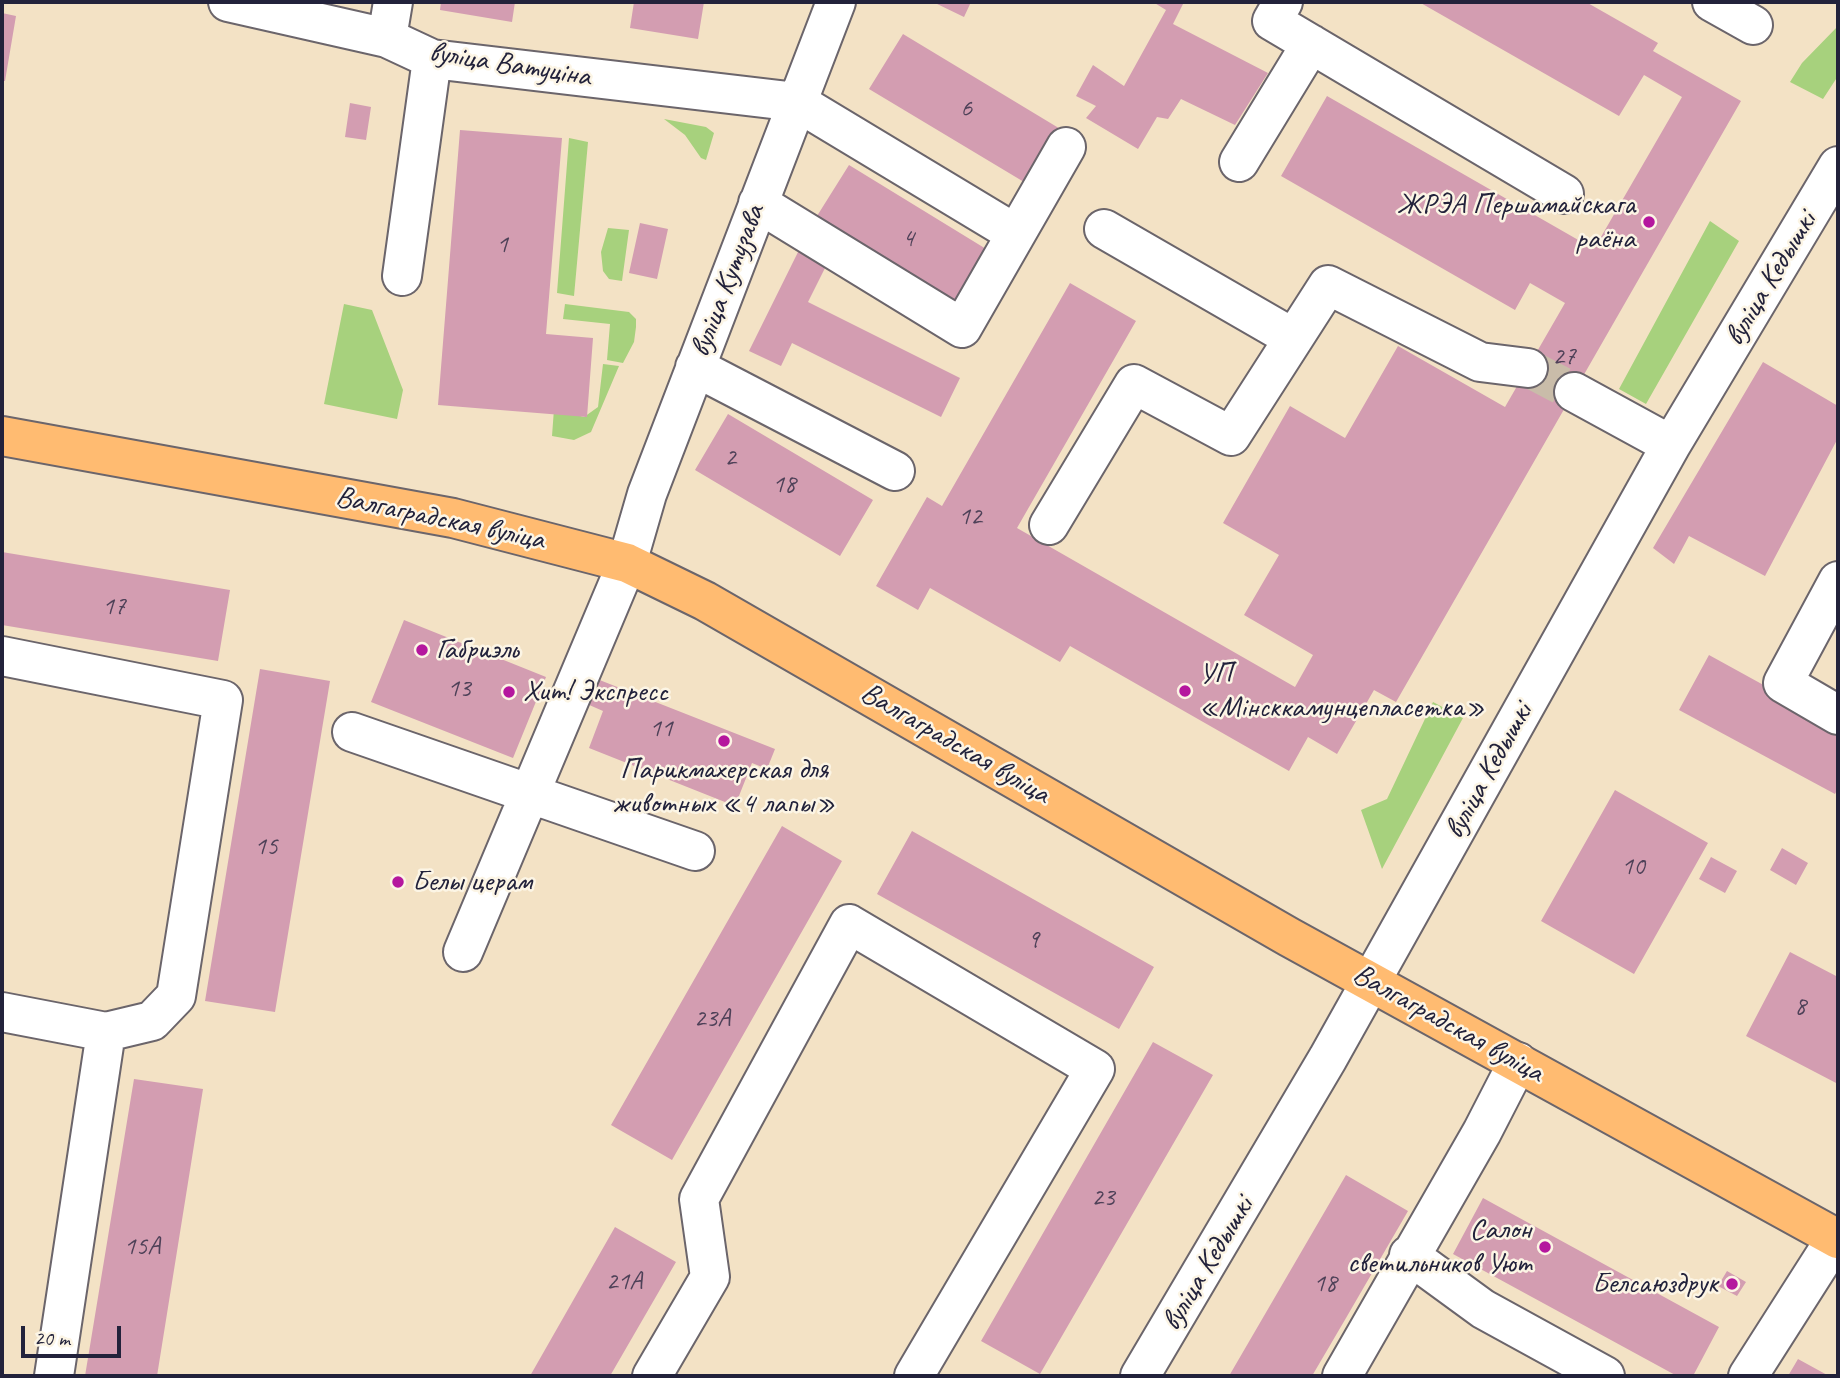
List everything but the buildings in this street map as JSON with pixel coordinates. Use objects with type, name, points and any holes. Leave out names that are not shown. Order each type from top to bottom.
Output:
[{"type":"main road","name":"Валгаградская вуліца","points":[[2,436],[453,518],[626,563],[705,601],[1289,937],[1372,980],[1837,1239]]},
{"type":"street","name":"вуліца Ватуціна","points":[[228,2],[390,20],[432,59],[797,102]]},
{"type":"street","name":"вуліца Кутузава","points":[[463,952],[626,563],[647,494],[836,2]]},
{"type":"street","points":[[1283,2],[1272,21],[1564,194]]},
{"type":"street","points":[[1712,2],[1753,25]]},
{"type":"street","points":[[1239,162],[1311,44]]},
{"type":"street","points":[[402,276],[432,59]]},
{"type":"street","points":[[797,102],[1016,234]]},
{"type":"street","points":[[758,204],[962,328],[1066,147]]},
{"type":"street","name":"вуліца Кедышкі","points":[[1140,1376],[1234,1222],[1671,445],[1838,166]]},
{"type":"street","points":[[1104,229],[1293,338]]},
{"type":"street","points":[[1049,525],[1134,384],[1231,436],[1328,285],[1480,362],[1528,368]]},
{"type":"street","points":[[695,367],[895,471]]},
{"type":"street","points":[[1574,392],[1671,445]]},
{"type":"street","points":[[1838,581],[1783,683],[1838,715]]},
{"type":"street","points":[[2,656],[223,699],[176,996],[152,1021],[106,1032],[2,1012]]},
{"type":"street","points":[[352,732],[529,796],[695,851]]},
{"type":"street","points":[[652,1376],[710,1277],[699,1199],[849,924],[1095,1069],[914,1376]]},
{"type":"street","points":[[54,1376],[106,1032]]},
{"type":"street","points":[[1342,1376],[1409,1255],[1482,1132],[1518,1062]]},
{"type":"street","points":[[1748,1376],[1837,1239]]},
{"type":"street","points":[[1409,1255],[1483,1309],[1605,1376]]},
{"type":"green space","points":[[1838,26],[1838,76],[1823,99],[1790,82],[1802,63]]},
{"type":"green space","points":[[664,119],[706,127],[714,133],[706,160],[701,158],[685,135]]},
{"type":"green space","points":[[569,138],[588,142],[574,296],[557,293]]},
{"type":"green space","points":[[1710,221],[1739,241],[1646,404],[1619,389]]},
{"type":"green space","points":[[608,228],[629,230],[622,281],[609,279],[603,271],[601,252]]},
{"type":"green space","points":[[344,304],[372,310],[403,390],[397,419],[324,404]]},
{"type":"green space","points":[[565,304],[629,312],[636,319],[634,342],[623,363],[607,360],[610,324],[563,319]]},
{"type":"green space","points":[[603,364],[619,366],[591,432],[574,440],[552,436],[554,409],[584,417],[598,407]]},
{"type":"green space","points":[[1433,702],[1463,718],[1382,869],[1361,810],[1387,799]]},
{"type":"tunnel","points":[[1528,368],[1574,392]]},
{"type":"place","name":"ЖРЭА Першамайскага раёна","points":[[1649,222]]},
{"type":"place","name":"Габриэль","points":[[422,650]]},
{"type":"place","name":"УП «Мінсккамунцепласетка»","points":[[1185,691]]},
{"type":"place","name":"Хит! Экспресс","points":[[509,692]]},
{"type":"place","name":"Парикмахерская для животных «4 лапы»","points":[[724,741]]},
{"type":"place","name":"Белы церам","points":[[398,882]]},
{"type":"place","name":"Салон светильников Уют","points":[[1545,1247]]},
{"type":"place","name":"Белсаюздрук","points":[[1732,1284]]}]
